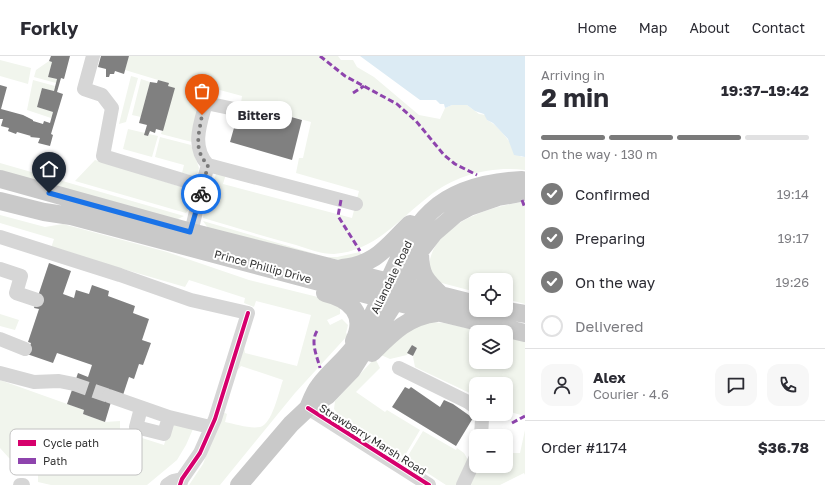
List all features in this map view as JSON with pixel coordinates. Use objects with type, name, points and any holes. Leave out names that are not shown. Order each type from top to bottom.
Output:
[{"type":"main road","name":"Prince Phillip Drive","points":[[0,179],[189,239],[442,305],[525,333]]},
{"type":"main road","name":"Allandale Road","points":[[392,292],[406,244],[424,218],[442,202],[472,188],[506,181],[522,180],[525,184]]},
{"type":"main road","name":"Allandale Road","points":[[239,485],[291,424],[308,408],[327,396],[392,292],[434,233],[456,214],[483,201],[521,193],[525,189]]},
{"type":"main road","name":"Prince Phillip Drive","points":[[0,201],[44,212],[337,268],[392,292]]},
{"type":"main road","points":[[337,268],[358,266],[367,262],[379,254],[414,220],[424,218]]},
{"type":"main road","points":[[189,239],[207,260],[235,269],[337,296],[348,301],[356,313],[358,330],[346,366],[360,365],[402,324],[422,316],[442,305],[422,274],[420,251]]},
{"type":"main road","name":"Prince Phillip Drive","points":[[442,305],[469,304]]},
{"type":"main road","points":[[513,312],[525,314]]},
{"type":"street","points":[[93,56],[84,89],[102,95],[106,98],[112,108],[103,156],[202,186]]},
{"type":"street","points":[[239,110],[206,103],[197,145],[200,154],[208,165],[356,204]]},
{"type":"street","points":[[189,239],[208,165]]},
{"type":"street","points":[[0,238],[86,264],[191,300],[248,313],[220,404],[195,462],[181,482],[173,481],[167,485]]},
{"type":"street","points":[[0,270],[21,276],[16,293],[37,300]]},
{"type":"street","points":[[0,339],[25,349]]},
{"type":"street","points":[[399,368],[469,403]]},
{"type":"street","points":[[0,372],[34,382],[59,381],[74,384]]},
{"type":"street","points":[[109,396],[169,417],[210,427]]},
{"type":"street","points":[[141,408],[136,427],[164,434],[169,417]]},
{"type":"street","name":"Strawberry Marsh Road","points":[[308,408],[412,480],[429,485]]},
{"type":"street","points":[[462,485],[469,471]]},
{"type":"shaded area","points":[[129,56],[338,56],[341,60],[353,60],[357,67],[374,77],[419,115],[440,119],[445,108],[452,105],[467,105],[479,114],[486,115],[487,120],[501,131],[521,157],[525,157],[525,170],[499,169],[462,178],[439,189],[385,233],[362,247],[349,252],[334,254],[315,251],[203,218],[204,208],[216,174],[226,174],[223,184],[352,218],[359,191],[296,173],[299,158],[303,158],[311,122],[241,103],[242,96],[205,86],[192,142],[161,134],[174,88],[168,86],[168,83],[125,70]]},
{"type":"shaded area","points":[[360,56],[525,56],[525,157],[514,155],[508,139],[493,123],[487,120],[484,114],[475,111],[467,105],[452,105],[445,108],[444,104],[440,104],[436,100],[420,100]]},
{"type":"shaded area","points":[[0,60],[31,68],[28,84],[0,76]]},
{"type":"shaded area","points":[[49,61],[52,62],[48,77],[57,79],[56,83],[34,77],[36,70]]},
{"type":"shaded area","points":[[131,76],[138,78],[126,122],[119,124]]},
{"type":"shaded area","points":[[141,79],[150,82],[141,117],[132,115]]},
{"type":"shaded area","points":[[33,80],[55,86],[54,91],[42,88],[37,107],[53,112],[51,118],[27,110]]},
{"type":"shaded area","points":[[128,129],[145,133],[145,135],[148,136],[149,134],[158,136],[152,157],[123,149]]},
{"type":"shaded area","points":[[160,137],[191,145],[199,168],[198,173],[194,176],[182,173],[184,165],[155,157]]},
{"type":"shaded area","points":[[95,160],[188,189],[192,195],[190,207],[186,213],[75,181]]},
{"type":"shaded area","points":[[0,163],[184,216],[176,220],[0,171]]},
{"type":"shaded area","points":[[525,202],[525,304],[513,301],[513,273],[469,273],[469,290],[438,282],[429,274],[430,258],[437,243],[448,232],[477,214],[510,204]]},
{"type":"shaded area","points":[[0,215],[45,227],[63,224],[167,252],[249,280],[334,301],[340,306],[340,314],[327,320],[330,325],[342,319],[348,325],[346,333],[348,335],[295,393],[220,485],[189,485],[203,464],[223,412],[227,414],[225,422],[247,427],[260,427],[268,420],[274,407],[283,380],[241,366],[237,371],[244,347],[245,353],[297,366],[311,315],[256,301],[254,307],[244,303],[245,298],[189,280],[185,287],[51,248],[54,239],[0,223]]},
{"type":"shaded area","points":[[203,221],[323,256],[208,228]]},
{"type":"shaded area","points":[[360,252],[362,256],[343,261],[327,257],[337,257]]},
{"type":"shaded area","points":[[0,314],[19,320],[15,330],[0,326]]},
{"type":"shaded area","points":[[430,322],[444,323],[469,328],[469,369],[513,369],[513,338],[525,341],[525,416],[513,413],[513,377],[469,377],[469,393],[415,367],[413,357],[417,348],[412,345],[407,355],[390,359],[381,355],[400,333]]},
{"type":"shaded area","points":[[375,358],[380,368],[356,392],[385,412],[387,410],[420,430],[404,457],[339,415],[334,409],[335,401]]},
{"type":"shaded area","points":[[0,380],[84,410],[83,414],[105,422],[120,421],[120,429],[10,429],[10,459],[0,448]]},
{"type":"shaded area","points":[[171,422],[193,429],[177,460],[147,485],[51,485],[38,482],[38,475],[142,475],[142,438],[164,445]]},
{"type":"shaded area","points":[[525,430],[525,475],[524,473],[500,485],[468,485],[476,473],[513,473],[513,453],[520,453]]},
{"type":"shaded area","points":[[423,431],[464,453],[468,460],[457,485],[446,485],[406,459]]},
{"type":"building","points":[[51,56],[70,56],[64,79],[61,78],[57,92],[63,94],[51,134],[53,135],[50,146],[38,143],[40,138],[30,137],[31,136],[17,132],[16,134],[8,131],[9,128],[1,126],[3,119],[0,119],[0,85],[7,87],[1,109],[23,115],[33,121],[43,124],[44,121],[50,123],[53,112],[37,107],[42,88],[54,91],[57,79],[48,77],[52,62],[49,61]]},
{"type":"building","points":[[101,56],[129,56],[124,74],[115,71],[114,74],[110,74],[109,77],[106,77],[106,69],[98,67]]},
{"type":"building","points":[[158,80],[169,83],[168,86],[175,88],[163,131],[156,129],[155,133],[150,131],[148,136],[144,135],[147,125],[139,123],[150,82],[157,83]]},
{"type":"building","points":[[241,103],[302,120],[292,160],[230,142]]},
{"type":"building","points":[[49,263],[71,271],[63,294],[74,298],[76,290],[89,294],[92,285],[109,291],[108,296],[135,306],[133,313],[149,319],[142,340],[151,343],[143,365],[139,364],[134,379],[129,377],[123,395],[111,402],[105,422],[83,414],[84,410],[67,404],[78,373],[88,377],[92,365],[57,353],[53,363],[27,354],[31,343],[28,342],[39,309],[34,308]]},
{"type":"building","points":[[412,345],[417,348],[413,356],[407,353]]},
{"type":"building","points":[[405,387],[409,389],[411,387],[440,407],[444,400],[453,404],[469,415],[469,421],[471,421],[456,446],[392,407]]},
{"type":"tunnel","points":[[74,384],[109,396]]},
{"type":"marked path","points":[[320,56],[345,76],[397,104],[416,121],[444,155],[455,164],[477,175]]},
{"type":"marked path","points":[[353,93],[364,86]]},
{"type":"marked path","points":[[341,200],[338,216],[360,251]]},
{"type":"marked path","points":[[522,200],[525,208]]},
{"type":"marked path","points":[[317,331],[314,344],[320,368]]},
{"type":"marked path","points":[[512,423],[525,416]]},
{"type":"cycle path","points":[[180,485],[182,479],[200,453],[215,419],[248,313]]},
{"type":"cycle path","points":[[308,408],[429,485]]},
{"type":"way so far","points":[[201,194],[208,165],[200,154],[197,145],[202,115]]},
{"type":"place","name":"Bitters","points":[[202,115]]},
{"type":"route","points":[[49,193],[190,232],[201,194]]}]
